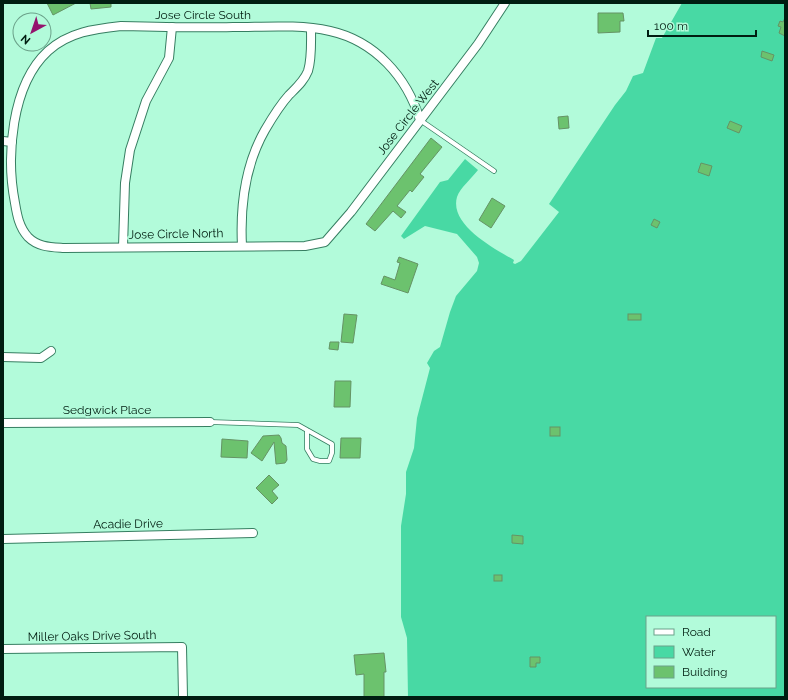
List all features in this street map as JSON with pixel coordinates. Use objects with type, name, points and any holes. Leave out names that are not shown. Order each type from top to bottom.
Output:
[{"type":"street","name":"Jose Circle West","points":[[325,242],[351,212],[478,44],[505,3]]},
{"type":"street","name":"Jose Circle South","points":[[29,238],[20,226],[13,195],[7,141],[29,76],[40,60],[54,46],[67,38],[96,28],[112,26],[311,28],[330,31],[352,38],[382,59],[395,72],[409,91],[420,120]]},
{"type":"street","points":[[123,247],[125,182],[130,150],[146,101],[169,58],[172,27]]},
{"type":"street","points":[[242,246],[242,212],[251,162],[260,140],[273,116],[299,85],[308,69],[311,28]]},
{"type":"street","name":"Jose Circle North","points":[[29,238],[44,246],[304,246],[325,242]]},
{"type":"street","points":[[3,357],[41,358],[51,351]]},
{"type":"street","name":"Sedgwick Place","points":[[3,423],[210,422]]},
{"type":"street","name":"Acadie Drive","points":[[3,539],[253,533]]},
{"type":"street","name":"Miller Oaks Drive South","points":[[3,649],[182,647],[183,697]]},
{"type":"lane","points":[[420,120],[494,171]]},
{"type":"lane","points":[[210,422],[298,425],[307,430],[332,444],[332,453],[329,461],[312,459],[307,449],[307,430]]},
{"type":"water","points":[[682,3],[785,3],[785,697],[408,697],[407,638],[401,617],[401,526],[406,494],[406,472],[414,448],[417,418],[430,368],[427,363],[434,351],[440,347],[456,296],[477,271],[479,263],[477,257],[457,234],[425,226],[404,239],[401,236],[440,182],[448,180],[465,159],[478,170],[463,187],[457,197],[456,207],[460,217],[475,235],[514,260],[513,263],[515,264],[521,261],[559,212],[549,204],[615,105],[626,91],[633,76],[643,73],[656,38],[662,38]]},
{"type":"building","points":[[47,3],[76,3],[53,15]]},
{"type":"building","points":[[90,3],[111,3],[111,7],[91,9]]},
{"type":"building","points":[[598,13],[623,13],[624,21],[620,21],[620,32],[598,33]]},
{"type":"building","points":[[785,18],[785,36],[779,33],[781,27],[778,26],[780,21],[783,22]]},
{"type":"building","points":[[762,51],[774,55],[772,61],[761,57]]},
{"type":"building","points":[[568,116],[569,128],[559,129],[558,117]]},
{"type":"building","points":[[730,121],[742,126],[739,133],[727,128]]},
{"type":"building","points":[[431,138],[442,147],[420,174],[424,177],[412,192],[410,190],[397,206],[406,212],[401,218],[393,211],[375,231],[366,224]]},
{"type":"building","points":[[701,163],[712,166],[709,176],[698,172]]},
{"type":"building","points":[[492,198],[505,206],[491,228],[479,220]]},
{"type":"building","points":[[654,219],[660,222],[657,228],[651,225]]},
{"type":"building","points":[[399,257],[418,264],[408,293],[381,284],[384,276],[395,280],[400,263],[397,262]]},
{"type":"building","points":[[344,314],[357,315],[353,343],[341,342]]},
{"type":"building","points":[[628,314],[641,314],[641,320],[628,320]]},
{"type":"building","points":[[330,342],[339,342],[338,350],[329,349]]},
{"type":"building","points":[[335,381],[351,381],[350,407],[334,407]]},
{"type":"building","points":[[550,427],[560,427],[560,436],[550,436]]},
{"type":"building","points":[[279,435],[282,443],[286,446],[287,460],[285,463],[276,464],[274,442],[262,461],[251,453],[263,436]]},
{"type":"building","points":[[341,438],[361,438],[360,458],[340,458]]},
{"type":"building","points":[[222,439],[248,441],[247,458],[221,457]]},
{"type":"building","points":[[269,475],[279,485],[272,491],[278,498],[272,504],[256,488]]},
{"type":"building","points":[[512,535],[523,536],[523,544],[512,543]]},
{"type":"building","points":[[494,575],[502,575],[502,581],[494,581]]},
{"type":"building","points":[[384,653],[386,672],[384,672],[384,697],[364,697],[364,674],[356,675],[354,655]]},
{"type":"building","points":[[530,657],[540,657],[540,663],[536,663],[536,667],[530,667]]}]
